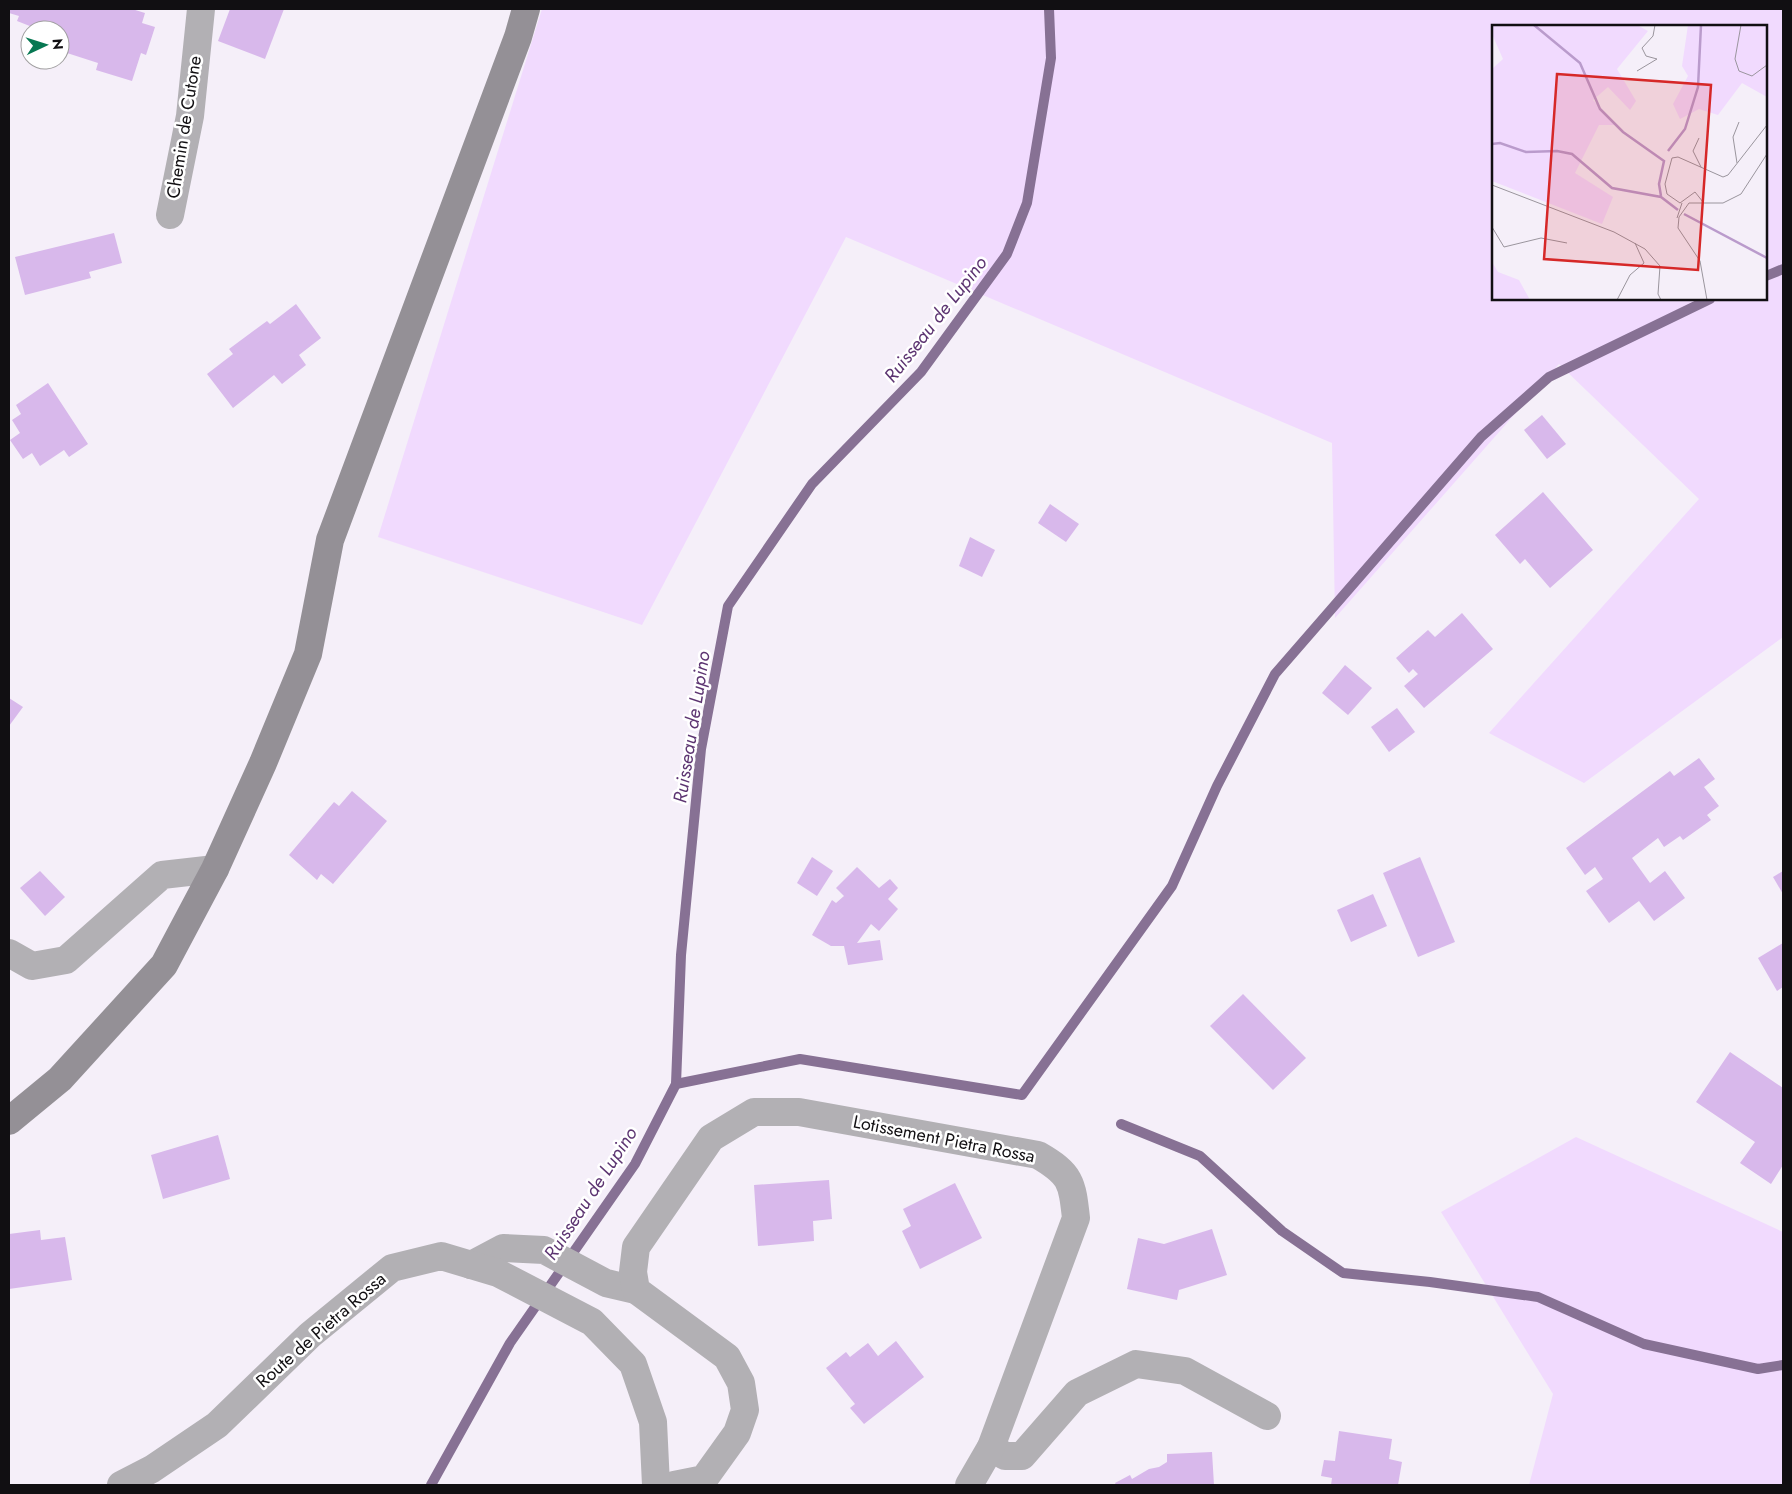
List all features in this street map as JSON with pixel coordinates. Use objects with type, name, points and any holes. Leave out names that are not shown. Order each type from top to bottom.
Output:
[{"type":"main road","points":[[9,1121],[60,1079],[164,965],[215,869],[263,763],[308,654],[330,540],[518,37],[526,9]]},
{"type":"street","name":"Chemin de Cutone","points":[[170,215],[190,116],[201,9]]},
{"type":"street","points":[[9,953],[32,966],[66,960],[162,875],[215,869]]},
{"type":"street","name":"Lotissement Pietra Rossa","points":[[636,1290],[633,1272],[636,1247],[711,1138],[754,1112],[799,1112],[1038,1155],[1059,1167],[1072,1188],[1076,1218],[991,1447],[969,1485]]},
{"type":"street","points":[[471,1265],[503,1248],[544,1250],[606,1283],[636,1290],[727,1358],[742,1383],[745,1410],[737,1433],[704,1479],[674,1485]]},
{"type":"street","name":"Route de Pietra Rossa","points":[[121,1485],[152,1469],[217,1425],[310,1335],[392,1268],[441,1256],[498,1273],[592,1322],[633,1364],[653,1422],[656,1485]]},
{"type":"street","points":[[991,1447],[1006,1456],[1022,1456],[1077,1393],[1136,1364],[1185,1371],[1267,1416]]},
{"type":"shaded area","points":[[542,9],[1783,9],[1783,637],[1584,783],[1489,733],[1699,499],[1559,364],[1335,618],[1332,443],[846,237],[642,625],[378,537]]},
{"type":"shaded area","points":[[1576,1137],[1783,1232],[1783,1485],[1529,1485],[1553,1394],[1441,1212]]},
{"type":"building","points":[[9,9],[132,9],[145,13],[142,23],[155,27],[146,55],[141,53],[132,81],[96,70],[98,63],[70,54],[70,20],[20,20],[20,22],[17,21],[19,16],[9,13]]},
{"type":"building","points":[[230,9],[284,9],[265,59],[218,41]]},
{"type":"building","points":[[114,233],[122,263],[89,272],[91,278],[25,295],[15,257]]},
{"type":"building","points":[[296,304],[321,338],[299,355],[306,365],[282,384],[274,375],[233,408],[207,374],[233,354],[229,349],[267,321],[270,324]]},
{"type":"building","points":[[48,383],[88,444],[69,457],[64,450],[40,466],[32,453],[23,459],[10,440],[20,433],[12,420],[21,414],[16,405]]},
{"type":"building","points":[[1542,415],[1566,444],[1547,459],[1524,430]]},
{"type":"building","points":[[1543,492],[1593,550],[1550,588],[1525,559],[1520,564],[1495,535]]},
{"type":"building","points":[[1050,504],[1079,524],[1066,542],[1038,523]]},
{"type":"building","points":[[970,537],[995,550],[982,577],[959,566]]},
{"type":"building","points":[[1462,613],[1493,649],[1424,708],[1404,686],[1418,674],[1413,669],[1409,673],[1396,658],[1428,630],[1435,637]]},
{"type":"building","points":[[1345,665],[1372,688],[1348,715],[1322,693]]},
{"type":"building","points":[[9,698],[23,707],[9,726]]},
{"type":"building","points":[[1397,708],[1415,732],[1389,752],[1371,727]]},
{"type":"building","points":[[1699,758],[1715,779],[1704,787],[1719,806],[1707,815],[1711,820],[1683,840],[1680,836],[1664,847],[1658,838],[1632,858],[1650,883],[1665,871],[1685,898],[1654,921],[1639,901],[1609,923],[1586,891],[1603,879],[1595,867],[1585,875],[1566,848],[1670,771],[1674,776]]},
{"type":"building","points":[[352,791],[387,821],[333,884],[321,874],[317,880],[289,855],[334,802],[339,806]]},
{"type":"building","points":[[812,857],[833,871],[817,896],[797,883]]},
{"type":"building","points":[[1420,857],[1455,942],[1418,957],[1383,873]]},
{"type":"building","points":[[857,867],[879,888],[890,879],[898,888],[888,899],[898,909],[879,931],[871,924],[857,943],[880,940],[883,960],[848,965],[844,946],[831,946],[812,935],[832,900],[836,903],[844,896],[836,888]]},
{"type":"building","points":[[40,871],[65,897],[45,916],[20,888]]},
{"type":"building","points":[[1783,871],[1783,894],[1773,877]]},
{"type":"building","points":[[1373,894],[1387,926],[1351,942],[1337,910]]},
{"type":"building","points":[[1783,943],[1783,987],[1777,991],[1758,958]]},
{"type":"building","points":[[1243,994],[1306,1058],[1273,1090],[1210,1026]]},
{"type":"building","points":[[1730,1052],[1783,1088],[1783,1165],[1771,1184],[1740,1163],[1755,1142],[1696,1102]]},
{"type":"building","points":[[218,1135],[230,1179],[163,1199],[151,1155]]},
{"type":"building","points":[[829,1180],[832,1219],[813,1221],[814,1241],[758,1246],[754,1185]]},
{"type":"building","points":[[955,1183],[982,1238],[920,1269],[902,1231],[911,1226],[903,1209]]},
{"type":"building","points":[[1212,1229],[1227,1275],[1179,1290],[1177,1300],[1127,1289],[1138,1238],[1164,1244]]},
{"type":"building","points":[[40,1230],[41,1240],[65,1237],[72,1280],[9,1289],[9,1234]]},
{"type":"building","points":[[896,1341],[924,1377],[864,1424],[850,1408],[855,1404],[826,1368],[846,1352],[850,1357],[868,1343],[878,1356]]},
{"type":"building","points":[[1339,1431],[1392,1439],[1389,1459],[1402,1462],[1398,1485],[1331,1485],[1332,1478],[1321,1476],[1324,1460],[1335,1461]]},
{"type":"building","points":[[1212,1452],[1214,1485],[1116,1485],[1115,1483],[1130,1475],[1132,1479],[1149,1469],[1159,1467],[1167,1462],[1167,1454]]},
{"type":"waterway","name":"Ruisseau de Lupino","points":[[431,1485],[510,1343],[635,1164],[676,1084],[681,955],[701,749],[728,606],[812,484],[921,372],[1007,254],[1027,203],[1051,58],[1049,9]]},
{"type":"waterway","points":[[1767,276],[1783,269]]},
{"type":"waterway","points":[[676,1084],[800,1059],[1022,1095],[1172,886],[1217,786],[1275,674],[1481,437],[1549,377],[1708,300]]},
{"type":"waterway","points":[[1121,1124],[1200,1156],[1282,1231],[1343,1273],[1430,1282],[1538,1297],[1644,1344],[1758,1369],[1783,1365]]}]
